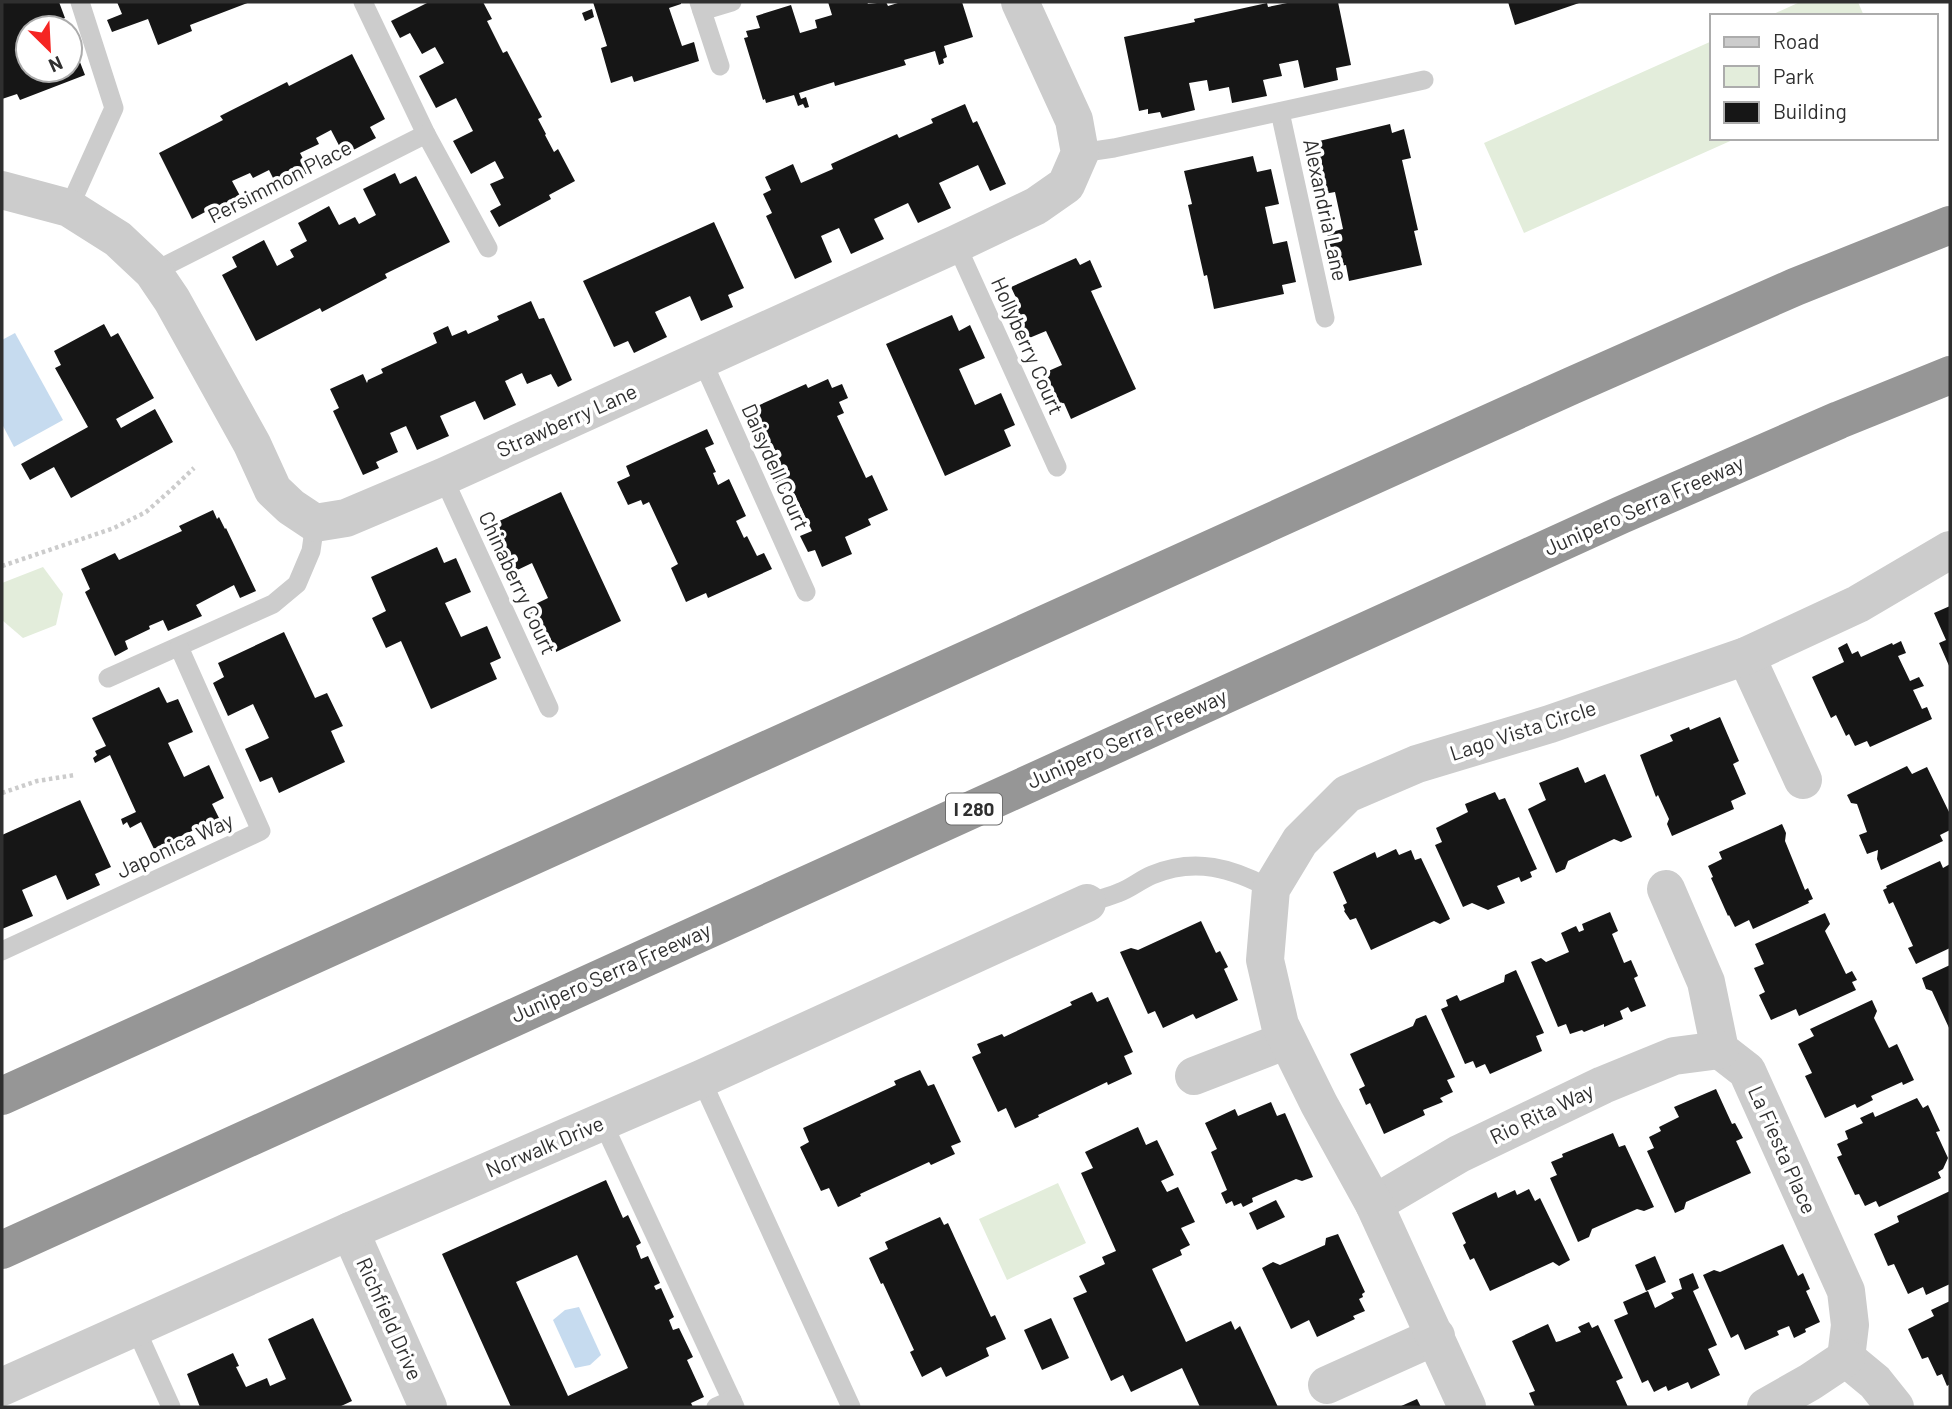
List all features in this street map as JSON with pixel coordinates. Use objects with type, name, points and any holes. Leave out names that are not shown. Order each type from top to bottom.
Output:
[{"type":"highway","points":[[2,1096],[1571,386],[1795,287],[1950,225]]},
{"type":"highway","name":"Junipero Serra Freeway","points":[[2,1250],[1621,515],[1950,375]]},
{"type":"street","points":[[1020,2],[1074,120],[1080,153]]},
{"type":"street","name":"Strawberry Lane","points":[[315,523],[346,518],[443,477],[1036,206],[1066,184],[1080,153]]},
{"type":"street","points":[[2,190],[69,208],[118,239],[153,272],[172,300],[252,444],[273,490],[290,507],[315,523]]},
{"type":"street","name":"Lago Vista Circle","points":[[1467,1407],[1374,1204],[1319,1104],[1280,1025],[1265,960],[1271,890],[1300,841],[1347,794],[1417,764],[1549,724],[1746,656],[1858,604],[1950,550]]},
{"type":"street","points":[[1746,656],[1804,780]]},
{"type":"street","points":[[1665,888],[1706,982],[1720,1050]]},
{"type":"street","name":"Norwalk Drive","points":[[2,1387],[350,1231],[603,1123],[1087,903]]},
{"type":"street","points":[[1194,1076],[1287,1040]]},
{"type":"street","name":"Rio Rita Way","points":[[1374,1204],[1459,1154],[1603,1085],[1674,1056],[1720,1050]]},
{"type":"street","name":"La Fiesta Place","points":[[1720,1050],[1747,1071],[1846,1290],[1850,1325],[1846,1358]]},
{"type":"street","name":"Richfield Drive","points":[[350,1231],[428,1407]]},
{"type":"street","points":[[1327,1385],[1436,1336]]},
{"type":"street","points":[[1766,1407],[1846,1358],[1875,1382],[1895,1407]]},
{"type":"lane","points":[[69,208],[114,108],[80,2]]},
{"type":"lane","points":[[363,2],[426,134],[488,248]]},
{"type":"lane","points":[[719,66],[701,7],[732,2]]},
{"type":"lane","points":[[1080,153],[1114,148],[1424,80]]},
{"type":"lane","name":"Alexandria Lane","points":[[1280,112],[1325,318]]},
{"type":"lane","name":"Persimmon Place","points":[[153,272],[426,134]]},
{"type":"lane","name":"Hollyberry Court","points":[[956,244],[1057,467]]},
{"type":"lane","name":"Daisydell Court","points":[[702,360],[806,592]]},
{"type":"lane","name":"Chinaberry Court","points":[[443,477],[549,708]]},
{"type":"lane","points":[[108,678],[273,604],[297,584],[311,551],[315,523]]},
{"type":"lane","name":"Japonica Way","points":[[2,951],[261,831],[179,647]]},
{"type":"lane","points":[[1087,903],[1119,893],[1152,875],[1184,866],[1217,867],[1251,878],[1271,890]]},
{"type":"lane","points":[[701,1079],[851,1407]]},
{"type":"lane","points":[[603,1123],[727,1405]]},
{"type":"lane","points":[[135,1327],[171,1407]]},
{"type":"path","points":[[2,566],[114,528],[146,512],[194,468]]},
{"type":"path","points":[[2,793],[37,781],[75,775]]},
{"type":"green space","points":[[1800,2],[1858,2],[1863,14],[1773,14]]},
{"type":"green space","points":[[1710,42],[1710,140],[1733,140],[1524,233],[1484,143]]},
{"type":"green space","points":[[43,567],[63,594],[56,625],[23,638],[2,620],[2,583]]},
{"type":"green space","points":[[1058,1183],[1086,1243],[1007,1280],[979,1219]]},
{"type":"water","points":[[15,333],[63,420],[14,447],[2,424],[2,340]]},
{"type":"water","points":[[579,1307],[601,1355],[590,1365],[575,1368],[553,1320],[565,1310]]},
{"type":"building","points":[[2,2],[59,2],[64,14],[14,14],[14,84],[62,84],[20,100],[17,94],[2,99]]},
{"type":"building","points":[[117,2],[250,2],[190,25],[192,31],[158,45],[148,19],[112,32],[107,20],[122,14]]},
{"type":"building","points":[[429,2],[483,2],[492,19],[487,21],[503,53],[507,51],[542,117],[538,119],[545,135],[554,152],[558,149],[575,181],[549,195],[551,199],[499,227],[490,211],[501,205],[490,184],[504,178],[495,161],[471,174],[453,141],[473,131],[456,98],[436,108],[419,76],[444,63],[435,47],[422,54],[410,33],[400,38],[391,21]]},
{"type":"building","points":[[593,2],[681,2],[669,8],[682,46],[694,42],[699,61],[634,82],[632,76],[611,83],[601,48],[607,46]]},
{"type":"building","points":[[828,2],[886,2],[888,6],[901,2],[962,2],[973,37],[944,46],[947,57],[943,59],[944,63],[939,65],[935,51],[904,60],[906,65],[835,86],[834,82],[799,93],[801,99],[806,97],[809,107],[805,108],[803,104],[798,106],[794,95],[766,103],[744,38],[748,37],[746,31],[760,28],[756,16],[791,5],[800,33],[817,28],[815,20],[832,15]]},
{"type":"building","points":[[1292,2],[1338,2],[1351,65],[1336,68],[1338,80],[1304,88],[1298,60],[1279,64],[1282,76],[1263,80],[1267,96],[1232,103],[1229,87],[1209,91],[1207,80],[1189,83],[1195,110],[1162,118],[1160,112],[1148,114],[1148,109],[1139,111],[1124,37],[1267,3],[1268,7]]},
{"type":"building","points":[[1508,2],[1582,2],[1515,25]]},
{"type":"building","points":[[592,9],[594,17],[585,21],[582,13]]},
{"type":"building","points":[[352,54],[385,119],[370,127],[376,138],[344,155],[331,130],[316,138],[319,144],[300,153],[310,172],[278,188],[269,170],[253,178],[250,173],[232,181],[245,205],[213,222],[207,211],[192,219],[159,153],[223,120],[220,116],[287,82],[289,86]]},
{"type":"building","points":[[965,104],[973,123],[977,121],[1006,184],[990,191],[978,165],[939,183],[951,208],[918,223],[908,203],[874,219],[884,239],[851,254],[839,228],[821,236],[832,262],[795,279],[766,216],[772,213],[763,194],[771,190],[765,177],[793,164],[801,183],[833,169],[831,164],[897,134],[899,138],[933,123],[931,119]]},
{"type":"building","points":[[1390,124],[1392,133],[1404,129],[1411,158],[1402,160],[1418,230],[1414,231],[1422,265],[1349,281],[1346,265],[1334,267],[1327,233],[1343,229],[1335,192],[1318,195],[1310,160],[1318,158],[1315,142]]},
{"type":"building","points":[[1253,156],[1257,172],[1271,169],[1279,204],[1265,207],[1273,244],[1287,241],[1296,282],[1282,285],[1284,294],[1214,309],[1188,205],[1192,204],[1184,171]]},
{"type":"building","points":[[395,173],[400,184],[416,176],[450,242],[385,274],[387,278],[322,312],[320,308],[256,341],[222,275],[237,267],[232,257],[264,240],[277,266],[294,257],[290,250],[307,241],[298,223],[329,206],[339,225],[355,217],[359,224],[376,215],[363,189]]},
{"type":"building","points":[[714,222],[744,288],[728,295],[733,307],[701,321],[690,296],[655,312],[667,337],[634,353],[628,341],[614,347],[583,281]]},
{"type":"building","points":[[1076,258],[1080,265],[1090,260],[1102,287],[1091,291],[1136,389],[1071,419],[1064,403],[1052,408],[1037,376],[1062,365],[1046,331],[1022,341],[1007,309],[1019,304],[1011,287]]},
{"type":"building","points":[[531,301],[539,319],[544,318],[572,380],[558,387],[551,374],[527,384],[522,373],[505,381],[516,405],[484,420],[475,401],[440,416],[449,436],[417,450],[406,426],[390,433],[398,452],[376,462],[379,468],[363,475],[333,411],[339,408],[330,389],[363,374],[367,383],[383,373],[381,369],[437,343],[433,333],[448,326],[452,336],[466,330],[468,334],[499,320],[497,316]]},
{"type":"building","points":[[952,315],[959,331],[970,325],[985,358],[959,369],[975,405],[1001,393],[1015,425],[1004,430],[1011,446],[945,476],[886,344]]},
{"type":"building","points":[[104,324],[111,337],[118,333],[154,398],[116,419],[121,428],[155,409],[173,442],[71,498],[54,467],[30,480],[21,464],[88,427],[55,368],[61,365],[54,351]]},
{"type":"building","points":[[828,379],[832,388],[842,384],[848,398],[839,402],[844,413],[837,416],[866,478],[872,475],[888,510],[868,519],[871,525],[845,537],[852,554],[822,567],[815,550],[808,552],[800,536],[812,531],[794,493],[783,498],[768,466],[780,461],[773,446],[766,449],[757,427],[752,429],[744,412],[806,384],[808,388]]},
{"type":"building","points":[[707,429],[714,444],[705,448],[716,472],[713,473],[718,485],[729,479],[746,516],[736,521],[744,538],[747,536],[757,556],[764,553],[772,569],[708,598],[706,593],[686,602],[671,568],[678,564],[649,502],[643,505],[641,500],[628,505],[617,482],[630,476],[626,466]]},
{"type":"building","points":[[561,492],[621,621],[556,652],[549,636],[538,642],[523,610],[548,598],[532,563],[507,575],[492,542],[503,536],[497,522]]},
{"type":"building","points":[[213,510],[226,528],[256,591],[240,598],[234,585],[196,605],[202,616],[168,631],[163,620],[149,626],[150,629],[125,641],[128,649],[115,656],[85,592],[90,589],[81,569],[115,553],[119,560],[182,531],[179,526]]},
{"type":"building","points":[[437,547],[444,563],[456,558],[471,592],[445,603],[461,637],[487,626],[501,658],[490,663],[497,679],[431,709],[401,641],[386,648],[372,618],[386,611],[371,577]]},
{"type":"building","points":[[1950,606],[1950,668],[1939,643],[1946,640],[1934,613]]},
{"type":"building","points":[[284,632],[315,698],[327,693],[343,726],[331,731],[345,762],[279,793],[272,777],[260,782],[245,749],[269,738],[253,704],[228,716],[213,683],[224,677],[218,663]]},
{"type":"building","points":[[1901,641],[1906,653],[1898,656],[1910,681],[1919,677],[1924,686],[1913,690],[1922,709],[1927,707],[1932,719],[1870,747],[1867,741],[1855,746],[1849,734],[1846,736],[1836,715],[1831,718],[1812,677],[1844,662],[1838,648],[1847,643],[1852,654],[1858,651],[1861,657]]},
{"type":"building","points":[[159,687],[167,703],[178,699],[193,732],[168,743],[184,777],[209,765],[224,798],[212,804],[219,818],[154,849],[141,822],[130,828],[127,822],[123,825],[121,819],[136,812],[110,755],[95,763],[95,751],[106,746],[92,718]]},
{"type":"building","points":[[1720,717],[1739,761],[1733,764],[1746,794],[1731,801],[1734,809],[1672,836],[1667,824],[1669,819],[1658,795],[1656,797],[1640,755],[1673,741],[1670,735]]},
{"type":"building","points":[[1907,766],[1912,774],[1927,767],[1950,814],[1950,830],[1940,835],[1943,841],[1881,870],[1877,859],[1878,850],[1867,854],[1859,835],[1867,832],[1857,804],[1851,803],[1847,795]]},
{"type":"building","points":[[1578,767],[1585,783],[1605,774],[1632,837],[1621,842],[1614,839],[1568,861],[1565,869],[1556,873],[1528,809],[1546,800],[1539,783]]},
{"type":"building","points":[[1495,792],[1499,800],[1505,798],[1537,869],[1530,872],[1532,877],[1521,882],[1519,877],[1497,886],[1505,903],[1488,910],[1472,903],[1463,907],[1435,845],[1442,842],[1436,828],[1468,812],[1465,804]]},
{"type":"building","points":[[80,800],[111,867],[95,874],[100,885],[67,900],[56,875],[22,890],[33,916],[2,929],[2,835]]},
{"type":"building","points":[[1782,824],[1786,833],[1785,841],[1805,890],[1808,888],[1813,899],[1753,929],[1749,920],[1735,927],[1711,878],[1713,877],[1708,866],[1722,859],[1719,852]]},
{"type":"building","points":[[1396,849],[1399,855],[1411,850],[1415,860],[1421,858],[1450,919],[1440,924],[1434,921],[1371,950],[1356,918],[1350,920],[1344,911],[1343,905],[1347,903],[1333,872],[1375,852],[1377,858]]},
{"type":"building","points":[[1940,861],[1943,868],[1950,864],[1950,948],[1916,964],[1908,948],[1913,946],[1893,902],[1889,904],[1883,890],[1886,886]]},
{"type":"building","points":[[1610,912],[1618,931],[1612,934],[1624,963],[1631,960],[1638,976],[1634,978],[1646,1006],[1631,1012],[1628,1007],[1620,1011],[1623,1019],[1604,1027],[1604,1024],[1570,1034],[1566,1024],[1558,1027],[1531,962],[1541,958],[1546,962],[1569,952],[1561,933],[1576,926],[1579,932],[1584,930],[1582,924]]},
{"type":"building","points":[[1825,913],[1830,924],[1825,931],[1846,974],[1852,971],[1857,980],[1852,982],[1856,990],[1799,1016],[1796,1009],[1771,1020],[1759,995],[1765,992],[1754,968],[1764,964],[1755,944]]},
{"type":"building","points":[[1201,921],[1216,953],[1220,951],[1228,967],[1224,969],[1238,1000],[1196,1019],[1193,1014],[1163,1028],[1155,1011],[1148,1014],[1120,952],[1131,948],[1138,950]]},
{"type":"building","points":[[1950,965],[1950,1030],[1932,991],[1926,989],[1922,978]]},
{"type":"building","points":[[1516,970],[1544,1033],[1536,1036],[1542,1051],[1490,1074],[1485,1064],[1476,1068],[1473,1061],[1465,1064],[1441,1009],[1448,1006],[1446,1000],[1457,995],[1460,1001],[1504,982],[1505,975]]},
{"type":"building","points":[[1092,992],[1097,1002],[1108,997],[1133,1052],[1124,1056],[1132,1074],[1108,1085],[1107,1082],[1015,1128],[1006,1108],[998,1112],[972,1057],[981,1053],[977,1044],[1002,1034],[1004,1037],[1072,1005],[1070,1002]]},
{"type":"building","points":[[1872,1000],[1877,1011],[1874,1018],[1889,1048],[1897,1044],[1914,1080],[1903,1085],[1902,1082],[1871,1096],[1873,1100],[1857,1108],[1855,1104],[1825,1118],[1805,1076],[1812,1073],[1798,1044],[1814,1036],[1810,1029]]},
{"type":"building","points":[[1426,1015],[1455,1077],[1447,1080],[1453,1092],[1440,1098],[1443,1102],[1423,1110],[1425,1115],[1384,1134],[1370,1103],[1366,1105],[1359,1089],[1365,1086],[1350,1054],[1413,1026],[1416,1019]]},
{"type":"building","points":[[920,1070],[928,1086],[934,1084],[961,1142],[951,1146],[955,1154],[931,1165],[929,1162],[838,1207],[829,1188],[821,1191],[800,1147],[809,1142],[803,1128],[896,1085],[894,1081]]},
{"type":"building","points":[[1716,1089],[1732,1124],[1735,1123],[1743,1138],[1736,1141],[1751,1173],[1686,1202],[1684,1209],[1675,1213],[1647,1151],[1654,1148],[1649,1137],[1661,1131],[1659,1127],[1679,1117],[1674,1107]]},
{"type":"building","points":[[1917,1098],[1923,1108],[1928,1105],[1940,1131],[1936,1132],[1948,1158],[1943,1169],[1938,1172],[1941,1178],[1879,1207],[1876,1201],[1865,1206],[1859,1194],[1855,1195],[1837,1157],[1842,1155],[1837,1144],[1848,1139],[1845,1131],[1863,1123],[1860,1118],[1873,1112],[1875,1117]]},
{"type":"building","points":[[1271,1102],[1277,1116],[1285,1113],[1313,1177],[1302,1181],[1296,1179],[1252,1198],[1253,1202],[1243,1207],[1241,1203],[1234,1206],[1232,1201],[1226,1204],[1221,1193],[1227,1190],[1211,1152],[1217,1149],[1205,1123],[1235,1109],[1238,1116]]},
{"type":"building","points":[[1138,1127],[1146,1145],[1157,1140],[1174,1175],[1161,1181],[1167,1192],[1178,1187],[1195,1222],[1181,1228],[1190,1245],[1180,1250],[1182,1255],[1152,1269],[1186,1342],[1231,1321],[1235,1330],[1240,1326],[1278,1407],[1200,1407],[1182,1368],[1131,1392],[1123,1375],[1111,1381],[1073,1298],[1087,1292],[1079,1276],[1105,1264],[1102,1257],[1116,1251],[1081,1173],[1093,1168],[1085,1152]]},
{"type":"building","points":[[1613,1133],[1619,1147],[1625,1145],[1654,1207],[1644,1211],[1637,1209],[1592,1229],[1589,1237],[1578,1242],[1550,1178],[1557,1175],[1551,1162],[1563,1157],[1562,1154]]},
{"type":"building","points":[[606,1180],[623,1218],[628,1215],[641,1243],[636,1246],[641,1259],[648,1256],[660,1283],[654,1286],[656,1290],[661,1288],[674,1317],[669,1320],[673,1330],[679,1328],[693,1357],[687,1360],[704,1397],[691,1403],[693,1407],[511,1407],[442,1254]],"holes":[[[577,1255],[628,1368],[568,1396],[516,1282]]]},
{"type":"building","points":[[1529,1189],[1535,1201],[1540,1198],[1570,1260],[1559,1266],[1553,1262],[1490,1291],[1474,1258],[1470,1260],[1463,1245],[1466,1243],[1452,1213],[1496,1192],[1498,1198],[1515,1190],[1517,1195]]},
{"type":"building","points":[[1950,1191],[1950,1284],[1926,1295],[1923,1287],[1908,1294],[1894,1264],[1888,1266],[1874,1234],[1899,1222],[1897,1216]]},
{"type":"building","points":[[1276,1200],[1285,1217],[1257,1230],[1249,1213]]},
{"type":"building","points":[[940,1217],[944,1225],[948,1223],[991,1317],[995,1315],[1006,1339],[986,1348],[989,1356],[946,1377],[941,1367],[922,1377],[910,1352],[914,1350],[869,1258],[888,1249],[885,1242]]},
{"type":"building","points":[[1338,1234],[1365,1292],[1359,1299],[1365,1311],[1353,1316],[1355,1319],[1317,1337],[1309,1320],[1291,1329],[1262,1268],[1273,1262],[1280,1265],[1325,1245],[1326,1238]]},
{"type":"building","points":[[1783,1244],[1798,1276],[1803,1273],[1810,1289],[1806,1291],[1820,1322],[1794,1338],[1789,1326],[1777,1331],[1779,1335],[1745,1350],[1738,1334],[1731,1338],[1703,1275],[1714,1270],[1720,1272]]},
{"type":"building","points":[[1655,1256],[1666,1282],[1646,1291],[1635,1265]]},
{"type":"building","points":[[1693,1273],[1699,1288],[1693,1291],[1717,1345],[1708,1349],[1720,1375],[1691,1389],[1688,1382],[1668,1391],[1666,1386],[1654,1392],[1648,1380],[1642,1383],[1614,1320],[1628,1314],[1623,1302],[1648,1291],[1655,1308],[1674,1298],[1671,1293],[1682,1289],[1679,1279]]},
{"type":"building","points":[[1950,1301],[1950,1384],[1947,1386],[1942,1374],[1937,1376],[1928,1357],[1922,1359],[1908,1329],[1934,1316],[1931,1310]]},
{"type":"building","points":[[313,1318],[352,1401],[339,1407],[200,1407],[187,1374],[233,1353],[239,1366],[236,1367],[246,1387],[267,1378],[270,1386],[286,1379],[268,1339]]},
{"type":"building","points":[[1051,1318],[1069,1358],[1042,1370],[1024,1330]]},
{"type":"building","points":[[1589,1322],[1592,1328],[1598,1325],[1623,1378],[1616,1381],[1628,1407],[1535,1407],[1529,1393],[1535,1391],[1512,1341],[1548,1324],[1556,1342],[1581,1332],[1578,1327]]},
{"type":"building","points":[[1417,1399],[1421,1407],[1399,1407]]}]
